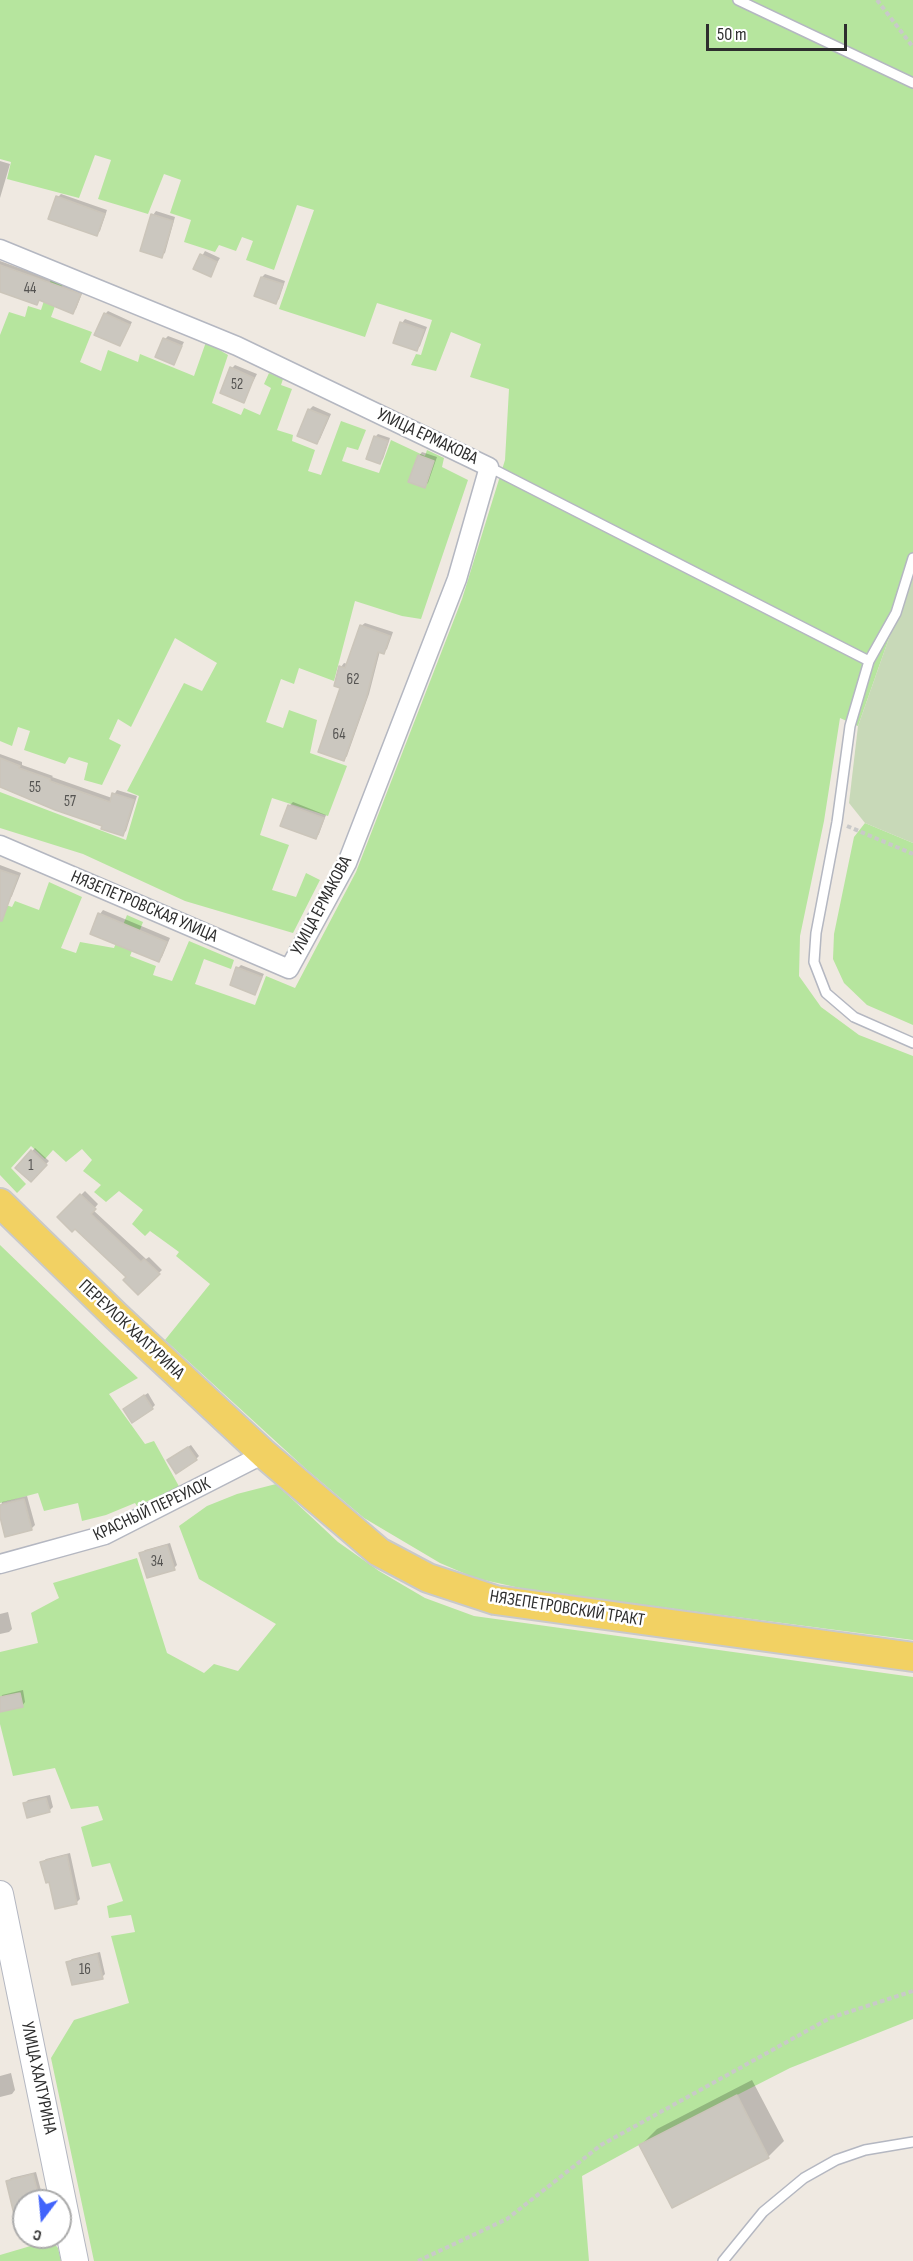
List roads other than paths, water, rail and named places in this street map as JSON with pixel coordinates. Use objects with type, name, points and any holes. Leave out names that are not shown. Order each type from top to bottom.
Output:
[{"type":"main road","name":"ПЕРЕУЛОК ХАЛТУРИНА","points":[[0,1203],[116,1316],[264,1454]]},
{"type":"main road","name":"НЯЗЕПЕТРОВСКИЙ ТРАКТ","points":[[264,1454],[379,1552],[428,1578],[495,1600],[913,1657]]},
{"type":"street","name":"УЛИЦА ЕРМАКОВА","points":[[0,249],[237,346],[489,467],[457,579],[347,863],[289,969]]},
{"type":"street","name":"НЯЗЕПЕТРОВСКАЯ УЛИЦА","points":[[0,845],[289,969]]},
{"type":"street","name":"КРАСНЫЙ ПЕРЕУЛОК","points":[[0,1563],[105,1535],[264,1454]]},
{"type":"street","name":"УЛИЦА ХАЛТУРИНА","points":[[0,1894],[75,2261]]},
{"type":"lane","points":[[738,0],[913,83]]},
{"type":"lane","points":[[489,467],[869,661]]},
{"type":"lane","points":[[913,558],[896,613],[869,661],[850,726],[837,822],[816,933],[814,962],[826,993],[854,1017],[913,1043]]},
{"type":"lane","points":[[723,2261],[763,2212],[804,2178],[836,2160],[865,2150],[913,2142]]}]
